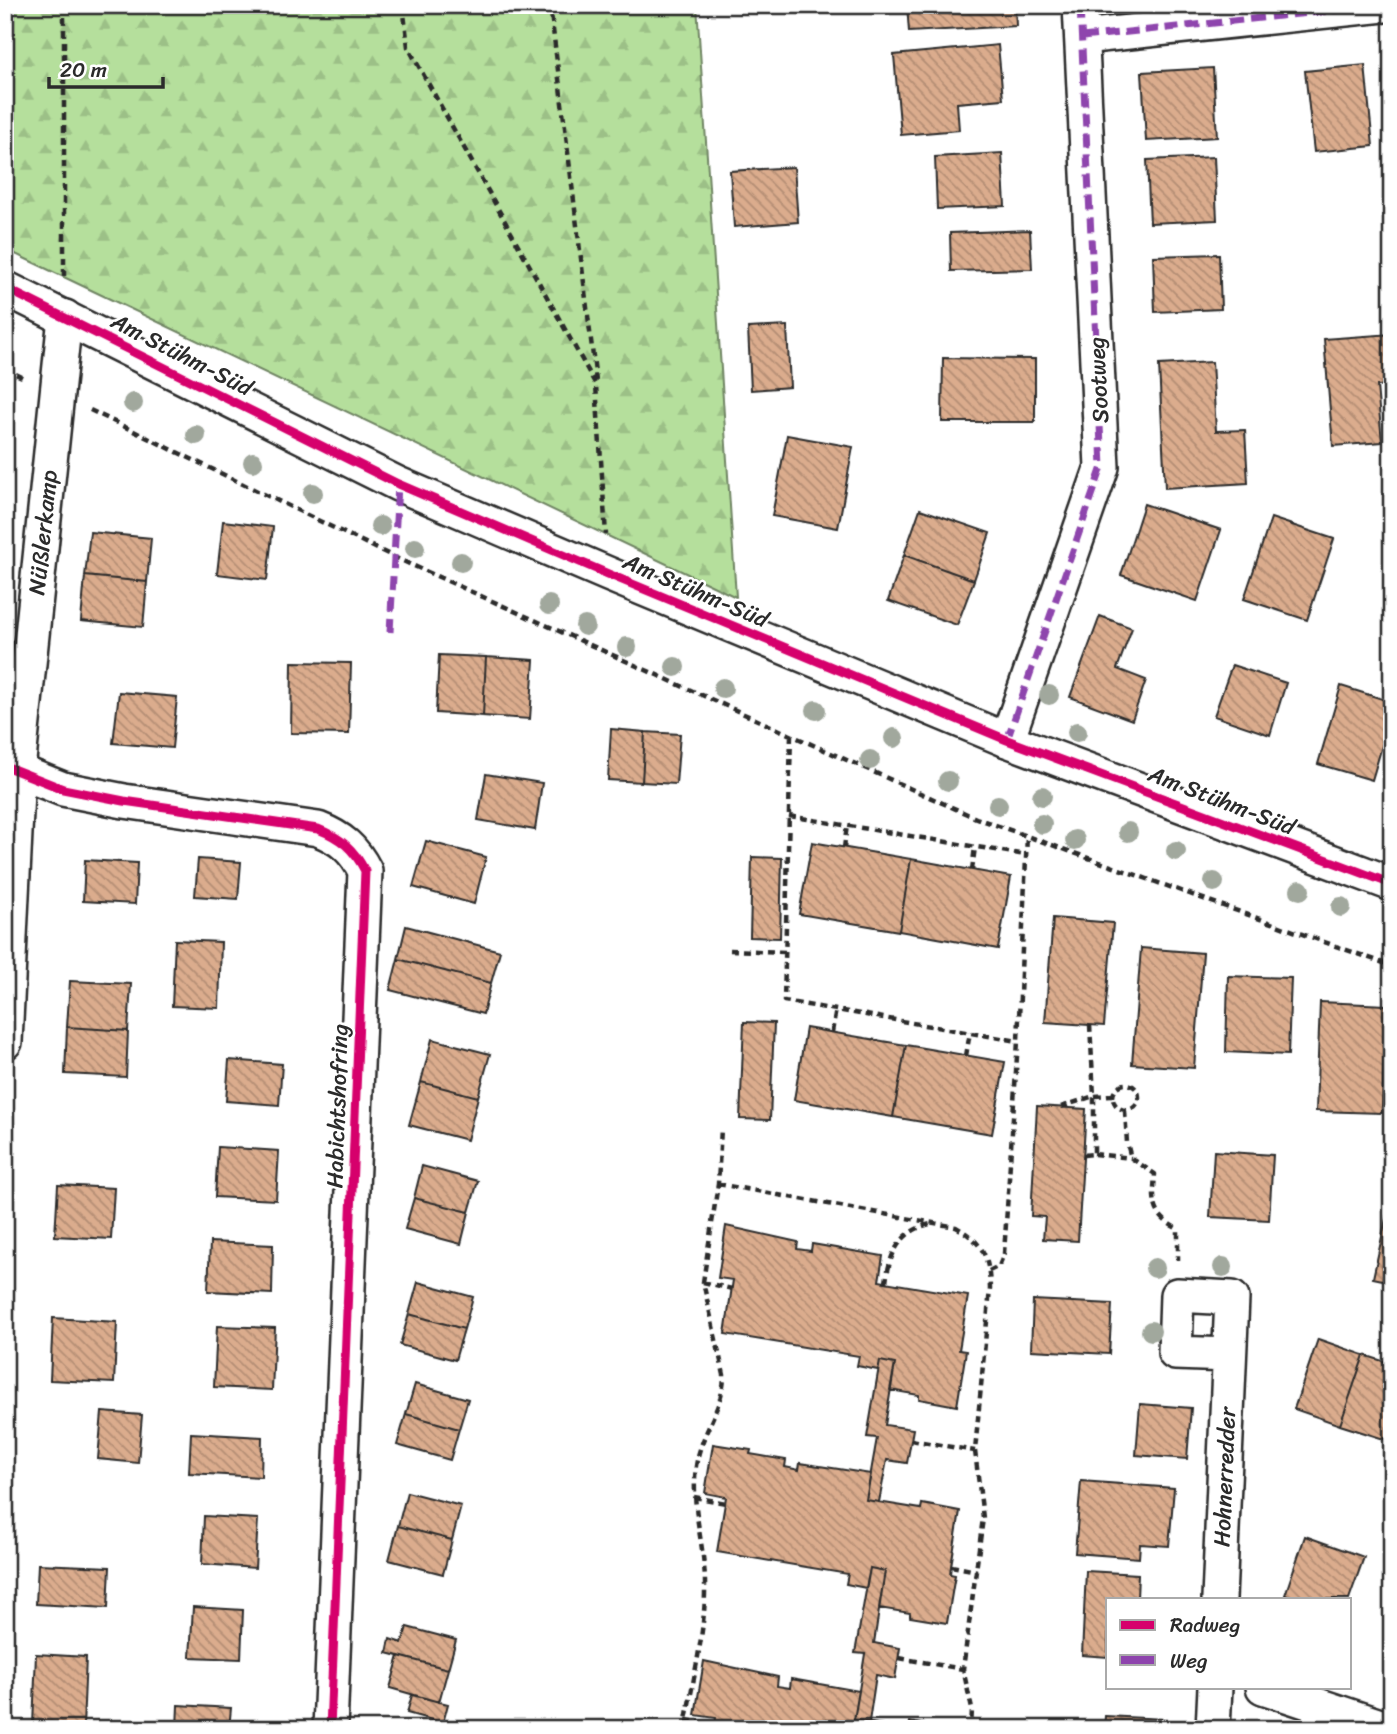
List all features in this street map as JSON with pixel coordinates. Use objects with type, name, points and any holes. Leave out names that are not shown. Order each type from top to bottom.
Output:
[{"type":"street","points":[[1081,21],[1384,5]]},
{"type":"street","name":"Sootweg","points":[[1007,740],[1102,467],[1081,21]]},
{"type":"street","name":"Am Stühm-Süd","points":[[5,288],[398,484],[1007,740],[1392,884]]},
{"type":"street","name":"Nüßlerkamp","points":[[5,1042],[12,768],[65,317]]},
{"type":"street","name":"Habichtshofring","points":[[12,768],[63,789],[124,801],[318,829],[342,840],[352,848],[365,872],[330,1729]]},
{"type":"street","points":[[1177,1295],[1175,1353],[1229,1355]]},
{"type":"street","name":"Hohnerredder","points":[[1177,1295],[1232,1298],[1219,1598]]},
{"type":"street","points":[[1213,1729],[1215,1688]]},
{"type":"street","points":[[1266,1688],[1389,1729]]},
{"type":"path","points":[[64,5],[65,317]]},
{"type":"path","points":[[404,5],[408,47],[596,385]]},
{"type":"path","points":[[550,5],[596,385],[608,574]]},
{"type":"path","points":[[5,369],[394,557],[976,818],[1392,966]]},
{"type":"path","points":[[791,735],[784,1001],[1018,1041]]},
{"type":"path","points":[[789,816],[1026,855]]},
{"type":"path","points":[[844,848],[847,825]]},
{"type":"path","points":[[989,1271],[999,1266],[1004,1254],[1018,1041],[1027,835]]},
{"type":"path","points":[[972,870],[975,847]]},
{"type":"path","points":[[730,950],[785,952]]},
{"type":"path","points":[[832,1032],[836,1010]]},
{"type":"path","points":[[1090,1026],[1094,1154]]},
{"type":"path","points":[[966,1056],[970,1032]]},
{"type":"path","points":[[1121,1084],[1129,1084],[1136,1089],[1139,1101],[1133,1108],[1125,1111],[1116,1107],[1112,1095],[1121,1084]]},
{"type":"path","points":[[1061,1107],[1094,1096],[1112,1095]]},
{"type":"path","points":[[1125,1111],[1131,1158]]},
{"type":"path","points":[[688,1729],[687,1720],[705,1609],[705,1579],[694,1497],[696,1464],[704,1433],[722,1398],[724,1387],[724,1375],[703,1282],[718,1184],[721,1128]]},
{"type":"path","points":[[1083,1155],[1131,1158],[1154,1174],[1153,1203],[1164,1222],[1178,1228],[1177,1295]]},
{"type":"path","points":[[718,1184],[956,1227],[970,1235],[985,1254],[990,1289],[975,1451],[983,1518],[963,1669],[972,1709],[971,1729]]},
{"type":"path","points":[[886,1283],[888,1264],[895,1247],[905,1235],[934,1223]]},
{"type":"path","points":[[703,1282],[732,1289]]},
{"type":"path","points":[[911,1440],[975,1451]]},
{"type":"path","points":[[694,1497],[726,1503]]},
{"type":"path","points":[[951,1566],[977,1571]]},
{"type":"path","points":[[899,1658],[963,1669]]},
{"type":"path","points":[[687,1720],[715,1725]]},
{"type":"green space","points":[[5,5],[697,5],[736,597],[5,249]]},
{"type":"building","points":[[907,5],[1015,5],[1016,26],[909,32]]},
{"type":"building","points":[[998,45],[1003,99],[957,103],[959,130],[901,135],[894,55]]},
{"type":"building","points":[[1365,65],[1373,146],[1314,152],[1305,71]]},
{"type":"building","points":[[1213,68],[1217,137],[1146,141],[1142,72]]},
{"type":"building","points":[[1002,153],[1005,206],[937,209],[935,157]]},
{"type":"building","points":[[1214,157],[1217,220],[1150,223],[1147,160]]},
{"type":"building","points":[[794,167],[798,222],[734,227],[730,171]]},
{"type":"building","points":[[1030,230],[1032,269],[951,271],[950,233]]},
{"type":"building","points":[[1219,254],[1221,309],[1155,312],[1153,256]]},
{"type":"building","points":[[787,326],[790,387],[751,390],[748,328]]},
{"type":"building","points":[[1392,334],[1392,385],[1377,386],[1382,442],[1333,446],[1324,339]]},
{"type":"building","points":[[943,358],[1035,359],[1035,422],[942,422]]},
{"type":"building","points":[[1212,362],[1216,431],[1245,430],[1248,483],[1165,488],[1159,365]]},
{"type":"building","points":[[787,435],[853,447],[838,528],[772,516]]},
{"type":"building","points":[[1144,504],[1221,530],[1197,601],[1121,575]]},
{"type":"building","points":[[920,509],[990,533],[974,580],[904,555]]},
{"type":"building","points":[[1271,518],[1334,539],[1307,620],[1244,599]]},
{"type":"building","points":[[223,521],[273,527],[267,580],[217,574]]},
{"type":"building","points":[[90,532],[151,538],[147,582],[85,576]]},
{"type":"building","points":[[904,555],[974,580],[957,625],[888,601]]},
{"type":"building","points":[[85,576],[147,582],[143,627],[81,621]]},
{"type":"building","points":[[1100,616],[1132,628],[1117,669],[1146,680],[1132,720],[1070,697]]},
{"type":"building","points":[[439,655],[486,657],[483,716],[436,713]]},
{"type":"building","points":[[486,657],[534,660],[530,719],[483,716]]},
{"type":"building","points":[[292,662],[351,663],[349,734],[291,733]]},
{"type":"building","points":[[1232,665],[1286,683],[1270,735],[1214,716]]},
{"type":"building","points":[[1341,686],[1392,702],[1392,712],[1372,780],[1318,764]]},
{"type":"building","points":[[119,692],[177,697],[172,748],[113,743]]},
{"type":"building","points":[[611,729],[645,732],[642,782],[608,780]]},
{"type":"building","points":[[645,732],[680,734],[676,784],[642,782]]},
{"type":"building","points":[[486,774],[542,783],[535,830],[478,820]]},
{"type":"building","points":[[426,841],[486,857],[474,904],[413,887]]},
{"type":"building","points":[[812,842],[911,859],[899,931],[799,914]]},
{"type":"building","points":[[752,857],[782,858],[780,938],[750,937]]},
{"type":"building","points":[[198,859],[241,862],[238,899],[195,896]]},
{"type":"building","points":[[911,859],[1011,877],[998,949],[899,931]]},
{"type":"building","points":[[85,860],[137,863],[135,904],[83,901]]},
{"type":"building","points":[[1053,918],[1113,923],[1104,1026],[1045,1022]]},
{"type":"building","points":[[406,926],[500,951],[491,983],[398,959]]},
{"type":"building","points":[[175,940],[221,942],[219,1008],[172,1006]]},
{"type":"building","points":[[1141,948],[1203,953],[1194,1068],[1132,1064]]},
{"type":"building","points":[[398,959],[491,983],[483,1014],[390,990]]},
{"type":"building","points":[[1228,976],[1291,978],[1288,1055],[1226,1052]]},
{"type":"building","points":[[70,981],[131,984],[128,1031],[67,1027]]},
{"type":"building","points":[[1320,1002],[1386,1005],[1382,1113],[1316,1111]]},
{"type":"building","points":[[744,1022],[774,1023],[770,1120],[740,1119]]},
{"type":"building","points":[[67,1027],[128,1031],[126,1077],[65,1074]]},
{"type":"building","points":[[806,1028],[906,1045],[893,1117],[794,1100]]},
{"type":"building","points":[[432,1039],[490,1054],[478,1097],[421,1082]]},
{"type":"building","points":[[906,1045],[1005,1062],[992,1134],[893,1117]]},
{"type":"building","points":[[229,1060],[282,1064],[279,1105],[226,1101]]},
{"type":"building","points":[[421,1082],[478,1097],[467,1140],[409,1125]]},
{"type":"building","points":[[1037,1106],[1086,1109],[1078,1241],[1043,1239],[1045,1217],[1031,1216]]},
{"type":"building","points":[[218,1147],[279,1151],[276,1200],[215,1197]]},
{"type":"building","points":[[1214,1151],[1273,1155],[1269,1220],[1210,1217]]},
{"type":"building","points":[[422,1166],[478,1181],[469,1212],[414,1198]]},
{"type":"building","points":[[58,1185],[114,1188],[111,1239],[55,1236]]},
{"type":"building","points":[[414,1198],[469,1212],[461,1244],[405,1229]]},
{"type":"building","points":[[1387,1214],[1392,1215],[1392,1282],[1373,1278]]},
{"type":"building","points":[[726,1226],[798,1242],[797,1249],[811,1251],[812,1244],[883,1256],[879,1281],[968,1296],[959,1350],[966,1351],[957,1406],[890,1390],[895,1364],[880,1361],[878,1370],[857,1366],[859,1356],[725,1334],[733,1280],[718,1278]]},
{"type":"building","points":[[210,1242],[273,1245],[272,1294],[208,1291]]},
{"type":"building","points":[[418,1282],[473,1297],[464,1329],[409,1314]]},
{"type":"building","points":[[1033,1300],[1112,1304],[1109,1354],[1031,1350]]},
{"type":"building","points":[[409,1314],[464,1329],[455,1360],[400,1345]]},
{"type":"building","points":[[53,1318],[117,1322],[114,1383],[50,1380]]},
{"type":"building","points":[[217,1326],[275,1328],[272,1390],[214,1387]]},
{"type":"building","points":[[1318,1339],[1364,1355],[1340,1425],[1294,1409]]},
{"type":"building","points":[[1364,1355],[1392,1364],[1392,1427],[1387,1440],[1340,1425]]},
{"type":"building","points":[[880,1361],[895,1364],[885,1425],[913,1429],[907,1463],[887,1460],[879,1502],[866,1500],[877,1438],[867,1437]]},
{"type":"building","points":[[415,1384],[468,1399],[459,1429],[406,1414]]},
{"type":"building","points":[[1140,1404],[1191,1408],[1187,1459],[1136,1455]]},
{"type":"building","points":[[102,1412],[142,1415],[138,1463],[98,1459]]},
{"type":"building","points":[[406,1414],[459,1429],[450,1460],[397,1445]]},
{"type":"building","points":[[191,1433],[262,1437],[261,1477],[189,1473]]},
{"type":"building","points":[[713,1444],[751,1450],[750,1454],[786,1460],[785,1467],[799,1470],[800,1463],[871,1474],[866,1500],[921,1509],[922,1504],[960,1511],[950,1574],[955,1575],[947,1623],[910,1617],[910,1613],[879,1608],[885,1571],[870,1568],[866,1588],[846,1584],[848,1574],[717,1552],[726,1497],[705,1493]]},
{"type":"building","points":[[1081,1481],[1174,1488],[1169,1546],[1140,1544],[1139,1558],[1075,1553]]},
{"type":"building","points":[[407,1492],[461,1506],[452,1540],[398,1526]]},
{"type":"building","points":[[204,1516],[258,1519],[255,1568],[202,1564]]},
{"type":"building","points":[[398,1526],[452,1540],[443,1574],[389,1560]]},
{"type":"building","points":[[1305,1536],[1364,1557],[1349,1598],[1294,1598],[1285,1595]]},
{"type":"building","points":[[38,1564],[110,1567],[108,1608],[36,1604]]},
{"type":"building","points":[[870,1568],[885,1571],[874,1643],[900,1648],[895,1679],[876,1675],[869,1722],[854,1720],[865,1654],[855,1653]]},
{"type":"building","points":[[1086,1571],[1138,1574],[1137,1598],[1106,1598],[1106,1657],[1082,1655]]},
{"type":"building","points":[[193,1607],[243,1610],[241,1659],[190,1657]]},
{"type":"building","points":[[407,1627],[456,1640],[448,1669],[387,1653],[390,1639],[402,1643]]},
{"type":"building","points":[[36,1654],[86,1657],[83,1727],[33,1725]]},
{"type":"building","points":[[399,1656],[448,1669],[439,1702],[390,1688]]},
{"type":"building","points":[[704,1661],[778,1677],[777,1686],[790,1688],[791,1679],[859,1691],[854,1720],[907,1729],[714,1729],[716,1718],[695,1715]]},
{"type":"building","points":[[412,1695],[448,1704],[443,1723],[407,1713]]},
{"type":"building","points":[[178,1705],[231,1708],[229,1729],[177,1729]]},
{"type":"building","points":[[1105,1716],[1164,1719],[1164,1729],[1104,1729]]},
{"type":"building","points":[[910,1722],[948,1729],[909,1729]]},
{"type":"marked path","points":[[1007,740],[1102,467],[1080,5]]},
{"type":"marked path","points":[[1082,37],[1384,5]]},
{"type":"marked path","points":[[390,632],[398,484]]},
{"type":"cycle path","points":[[5,288],[398,484],[1007,740],[1392,884]]},
{"type":"cycle path","points":[[5,766],[63,789],[124,801],[318,829],[346,845],[365,871],[330,1729]]}]
